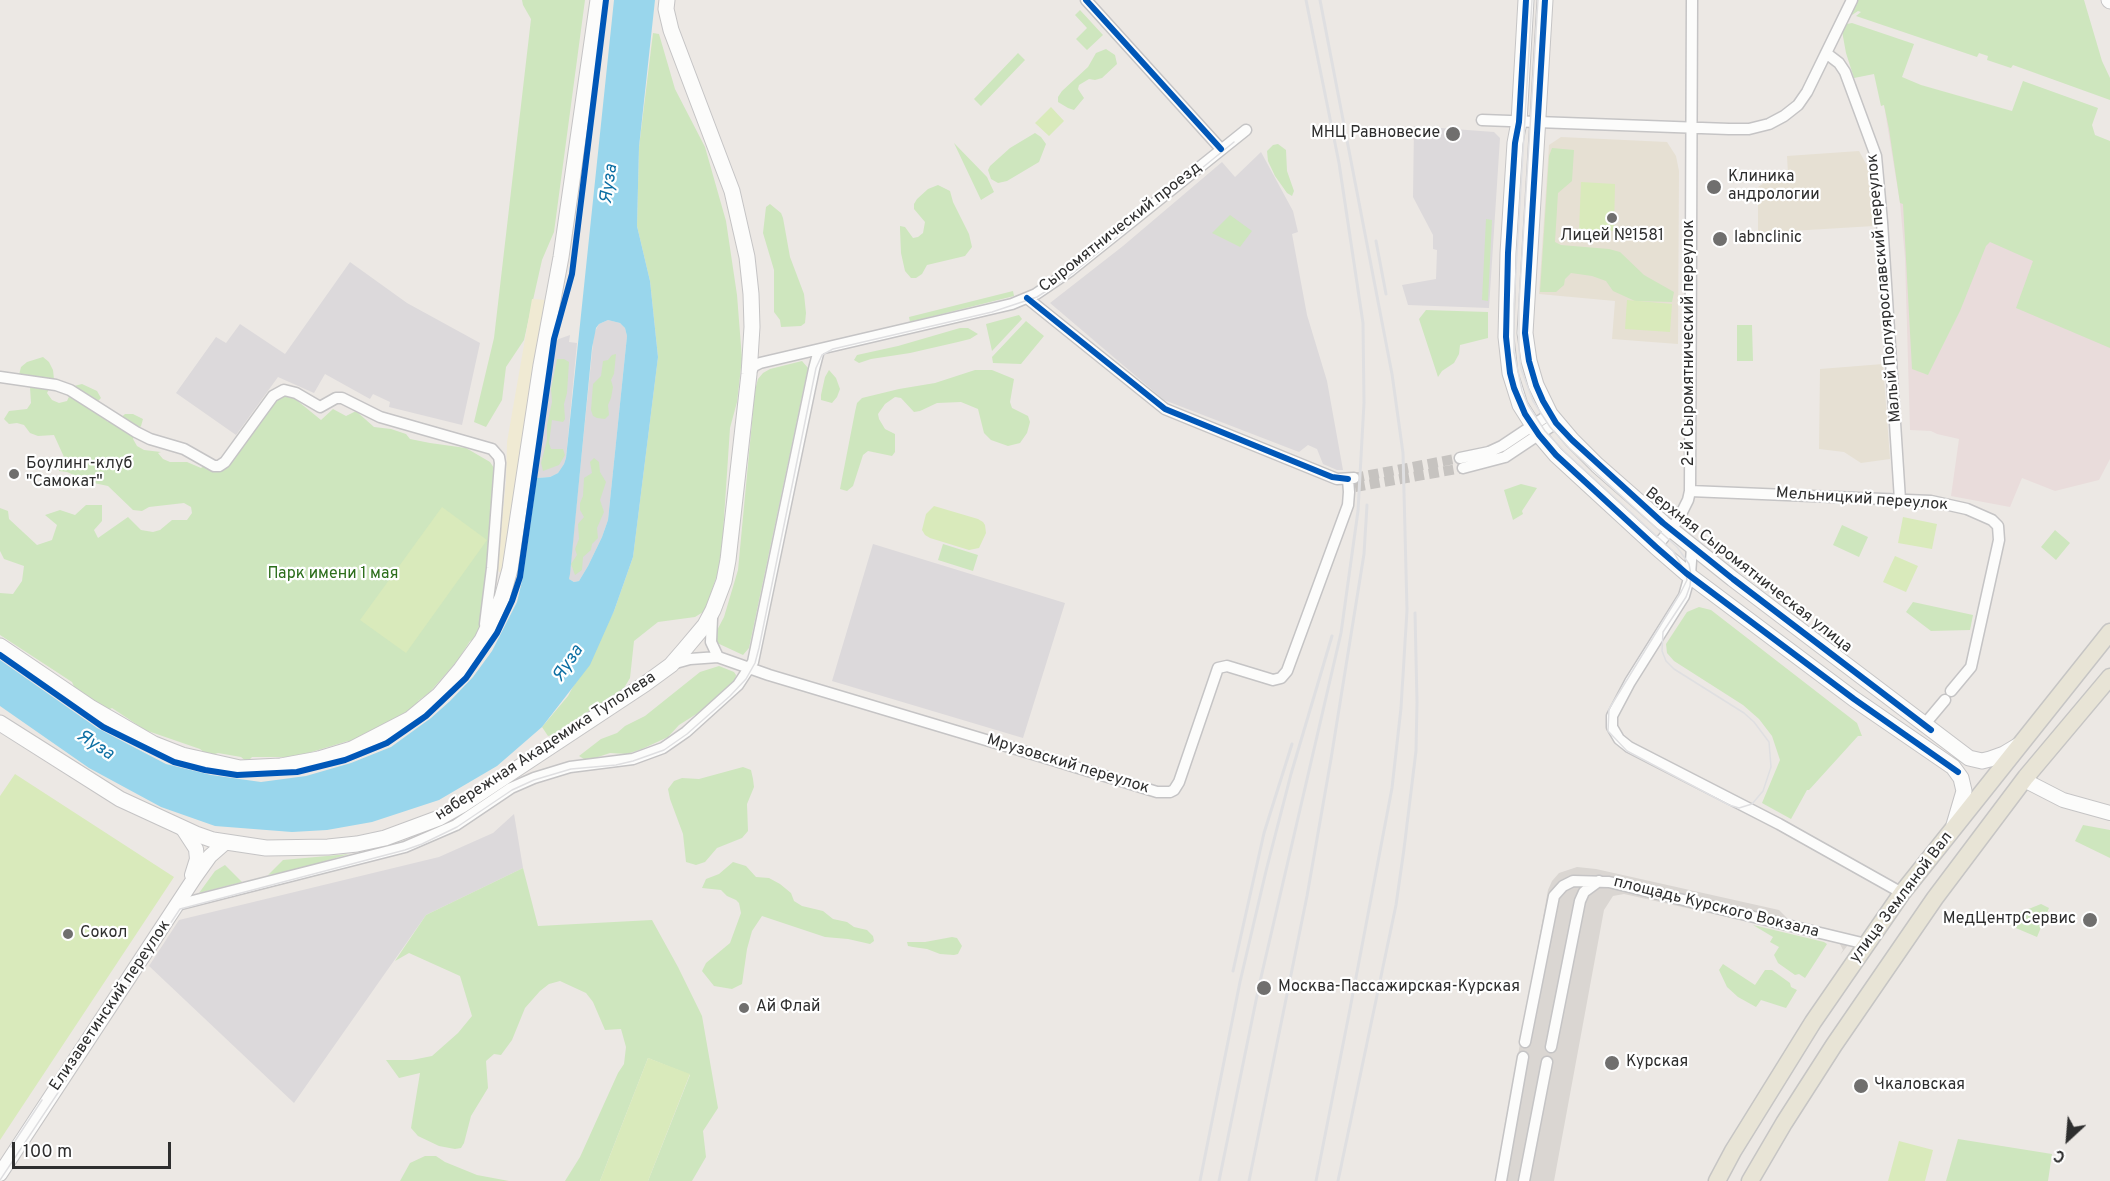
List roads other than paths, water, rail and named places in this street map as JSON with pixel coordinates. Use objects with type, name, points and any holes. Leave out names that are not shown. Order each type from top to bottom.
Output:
[{"type":"main road","points":[[0,646],[90,707],[154,744],[182,755],[240,768],[281,766],[319,759],[352,749],[410,719],[439,695],[482,640],[502,598],[510,569],[541,365],[561,256],[598,0]]},
{"type":"main road","name":"набережная Академика Туполева","points":[[0,723],[120,799],[183,829],[213,840],[266,848],[357,844],[417,828],[462,805],[645,684],[670,664],[696,637],[713,610],[724,581],[728,560],[749,374],[751,294],[741,227],[732,191],[671,30],[666,9],[667,0]]},
{"type":"main road","points":[[1526,0],[1508,253],[1506,337],[1514,388],[1534,434],[1656,547],[1690,575],[1854,699],[1953,767],[1961,778],[1964,791],[1953,828]]},
{"type":"main road","name":"Верхняя Сыромятническая улица","points":[[1545,0],[1525,333],[1528,361],[1536,385],[1553,418],[1597,465],[1671,530],[1968,758],[1982,761],[1997,757],[2019,745]]},
{"type":"main road","name":"улица Земляной Вал","points":[[1717,1181],[1792,1056],[1902,893],[2110,632]]},
{"type":"main road","name":"улица Земляной Вал","points":[[1750,1181],[1784,1123],[1881,975],[1935,898],[2024,780],[2110,677]]},
{"type":"street","points":[[1086,0],[1221,149]]},
{"type":"street","name":"2-й Сыромятнический переулок","points":[[1656,547],[1671,530],[1685,507],[1690,491],[1692,0]]},
{"type":"street","points":[[1482,120],[1749,129],[1769,124],[1798,105],[1852,0]]},
{"type":"street","name":"Малый Полуярославский переулок","points":[[1826,53],[1839,63],[1845,72],[1871,137],[1876,156],[1900,500]]},
{"type":"street","name":"Сыромятнический проезд","points":[[749,374],[754,366],[760,363],[978,312],[1027,298],[1046,289],[1246,130]]},
{"type":"street","name":"Мрузовский переулок","points":[[670,664],[690,659],[718,657],[749,669],[1157,792],[1174,790],[1179,782],[1218,668],[1227,666],[1273,680],[1281,678],[1287,671],[1348,505],[1352,483],[1165,409],[1027,298]]},
{"type":"street","points":[[750,350],[763,357],[777,359]]},
{"type":"street","points":[[177,905],[405,847],[456,825],[511,788],[534,777],[570,767],[616,762],[648,754],[663,748],[686,732],[728,694],[749,669],[757,648],[819,350]]},
{"type":"street","points":[[0,377],[56,385],[70,390],[136,432],[184,449],[214,466],[225,462],[273,396],[284,390],[296,393],[320,407],[336,398],[342,398],[380,417],[486,446],[499,457],[500,463],[492,568],[482,640]]},
{"type":"street","points":[[1462,463],[1514,440],[1534,434],[1553,418]]},
{"type":"street","name":"Мельницкий переулок","points":[[1690,491],[1931,501],[1981,514],[1998,526],[1999,540],[1971,667],[1924,725]]},
{"type":"street","points":[[1692,547],[1690,575],[1684,596],[1647,654],[1612,716],[1612,727],[1619,739],[1629,747],[1760,814],[1902,893]]},
{"type":"street","points":[[492,568],[494,573],[502,576],[510,569]]},
{"type":"street","points":[[713,610],[710,635],[714,653],[718,657]]},
{"type":"street","points":[[2024,780],[2063,800],[2110,813]]},
{"type":"street","points":[[183,829],[196,849],[197,859],[188,889]]},
{"type":"street","name":"Елизаветинский переулок","points":[[0,1174],[210,856],[226,842]]},
{"type":"street","points":[[1525,1042],[1554,896],[1563,886],[1573,881],[1599,880]]},
{"type":"street","name":"площадь Курского Вокзала","points":[[1551,1047],[1580,901],[1584,892],[1599,880],[1866,944]]},
{"type":"street","points":[[1501,1181],[1522,1057]]},
{"type":"street","points":[[1524,1181],[1548,1062]]},
{"type":"water","name":"Яуза","points":[[614,0],[655,0],[639,147],[637,226],[650,281],[658,357],[633,557],[614,611],[590,665],[542,727],[497,766],[439,800],[372,822],[327,830],[292,832],[215,826],[161,807],[89,768],[0,706],[0,660],[97,728],[166,764],[211,775],[261,782],[306,776],[351,763],[391,747],[450,701],[473,677],[492,651],[517,602],[523,577],[537,478],[550,477],[558,473],[566,458]],"holes":[[[608,320],[620,323],[625,328],[627,336],[608,520],[588,566],[579,581],[574,582],[569,579],[592,348],[599,324]]]},
{"type":"tunnel","points":[[1354,478],[1460,458]]},
{"type":"tunnel","points":[[1355,487],[1463,468]]},
{"type":"tram line","points":[[1532,0],[1514,304],[1514,352],[1522,391],[1545,431],[1673,551],[1686,573],[1687,580],[1609,709],[1608,731],[1627,751],[1729,805],[1739,808],[1752,804],[1763,791],[1771,767],[1769,742],[1744,713],[1674,669],[1666,661],[1662,651],[1663,632],[1686,597],[1690,586],[1689,564],[1677,547],[1569,448],[1550,427],[1533,401],[1521,369],[1519,303],[1538,0]]},
{"type":"tram line","points":[[0,1180],[180,909],[422,844],[457,827],[512,790],[534,780],[571,769],[616,765],[664,750],[687,734],[730,696],[746,679],[755,663],[816,368],[822,355],[833,349],[992,312],[1037,297],[1068,277],[1234,142]]},
{"type":"tram line","points":[[70,1057],[140,952]]},
{"type":"tram line","points":[[11,1147],[42,1100]]},
{"type":"railway","points":[[1219,1181],[1259,986],[1341,633],[1358,511],[1364,403],[1363,323],[1339,163],[1306,0]]},
{"type":"railway","points":[[1316,1181],[1392,788],[1401,708],[1407,610],[1403,453],[1392,374],[1320,0]]},
{"type":"railway","points":[[1376,241],[1386,294]]},
{"type":"railway","points":[[1249,1181],[1307,896],[1331,759],[1364,554],[1367,505]]},
{"type":"railway","points":[[1338,1181],[1396,905],[1404,849],[1416,751],[1415,613]]},
{"type":"railway","points":[[1200,1181],[1240,982],[1266,871],[1291,774],[1332,636]]},
{"type":"railway","points":[[1233,971],[1264,833],[1292,744]]},
{"type":"place","name":"МНЦ Равновесие","points":[[1453,134]]},
{"type":"place","name":"Клиника андрологии","points":[[1714,187]]},
{"type":"place","name":"Лицей №1581","points":[[1612,218]]},
{"type":"place","name":"labnclinic","points":[[1720,239]]},
{"type":"place","name":"Боулинг-клуб \"Самокат\"","points":[[14,474]]},
{"type":"place","name":"МедЦентрСервис","points":[[2090,920]]},
{"type":"place","name":"Сокол","points":[[68,934]]},
{"type":"place","name":"Москва-Пассажирская-Курская","points":[[1264,988]]},
{"type":"place","name":"Ай Флай","points":[[744,1008]]},
{"type":"place","name":"Курская","points":[[1612,1063]]},
{"type":"place","name":"Чкаловская","points":[[1861,1086]]},
{"type":"park label","name":"Парк имени 1 мая","points":[[333,575]]}]
